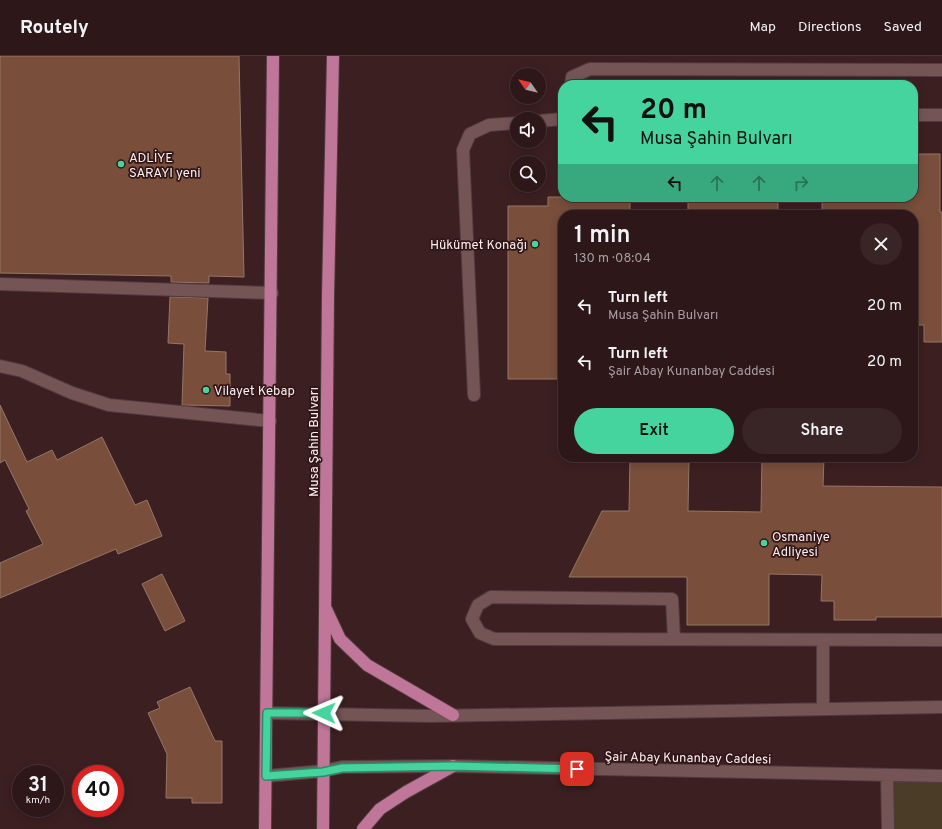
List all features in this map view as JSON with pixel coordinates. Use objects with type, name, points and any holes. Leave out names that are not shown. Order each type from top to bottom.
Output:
[{"type":"main road","points":[[265,829],[272,293],[273,56]]},
{"type":"main road","name":"Musa Şahin Bulvarı","points":[[323,829],[328,296],[333,56]]},
{"type":"main road","points":[[325,607],[340,639],[367,665],[453,715]]},
{"type":"main road","points":[[363,829],[380,809],[406,792],[453,766]]},
{"type":"street","points":[[572,80],[572,77],[590,69],[942,70]]},
{"type":"street","points":[[918,116],[942,115]]},
{"type":"street","points":[[546,120],[558,119]]},
{"type":"street","points":[[474,395],[463,150],[470,134],[489,125],[510,124]]},
{"type":"street","points":[[0,284],[272,293]]},
{"type":"street","points":[[0,366],[22,371],[72,393],[109,405],[270,421]]},
{"type":"street","points":[[674,639],[672,599],[491,597],[478,606],[472,619],[480,633],[494,639],[942,640]]},
{"type":"street","points":[[823,640],[823,709]]},
{"type":"street","points":[[267,713],[453,715],[942,707]]},
{"type":"street","name":"Şair Abay Kunanbay Caddesi","points":[[266,776],[323,772],[342,768],[453,766],[942,776]]},
{"type":"street","points":[[888,774],[888,829]]},
{"type":"shaded area","points":[[887,775],[942,775],[942,829],[885,829]]},
{"type":"building","name":"ADLİYE SARAYI yeni","points":[[0,56],[239,56],[244,277],[209,276],[209,283],[171,282],[171,276],[0,273]]},
{"type":"building","points":[[918,154],[940,154],[940,212],[942,212],[942,342],[924,342],[924,325],[918,325],[918,210],[822,210],[822,202],[918,202]]},
{"type":"building","points":[[548,197],[558,197],[558,202],[630,202],[630,210],[558,210],[558,379],[508,379],[508,206],[548,206]]},
{"type":"building","points":[[688,202],[778,202],[778,210],[688,210]]},
{"type":"building","points":[[170,297],[208,298],[205,351],[226,352],[226,374],[230,374],[230,406],[182,405],[184,344],[168,343]]},
{"type":"building","points":[[0,405],[27,462],[52,450],[57,460],[102,437],[135,505],[147,500],[162,536],[118,554],[116,549],[0,598],[0,563],[43,544],[26,511],[29,509],[5,460],[0,463]]},
{"type":"building","name":"Osmaniye Adliyesi","points":[[630,462],[689,462],[688,511],[761,512],[762,462],[824,462],[823,486],[942,487],[942,617],[876,617],[876,620],[834,620],[834,601],[821,601],[822,575],[769,574],[769,625],[687,625],[687,577],[569,577],[602,511],[629,511]]},
{"type":"building","points":[[162,574],[185,621],[165,631],[142,584]]},
{"type":"building","points":[[190,687],[215,741],[222,741],[222,803],[192,803],[192,798],[166,798],[167,754],[148,713],[160,708],[157,702]]},
{"type":"place","name":"ADLİYE SARAYI yeni","points":[[121,164]]},
{"type":"place","name":"Hükümet Konağı","points":[[535,244]]},
{"type":"place","name":"Vilayet Kebap","points":[[206,390]]},
{"type":"place","name":"Osmaniye Adliyesi","points":[[764,543]]},
{"type":"route","points":[[324,713],[267,713],[266,776],[323,772],[342,768],[453,766],[577,769]]}]
